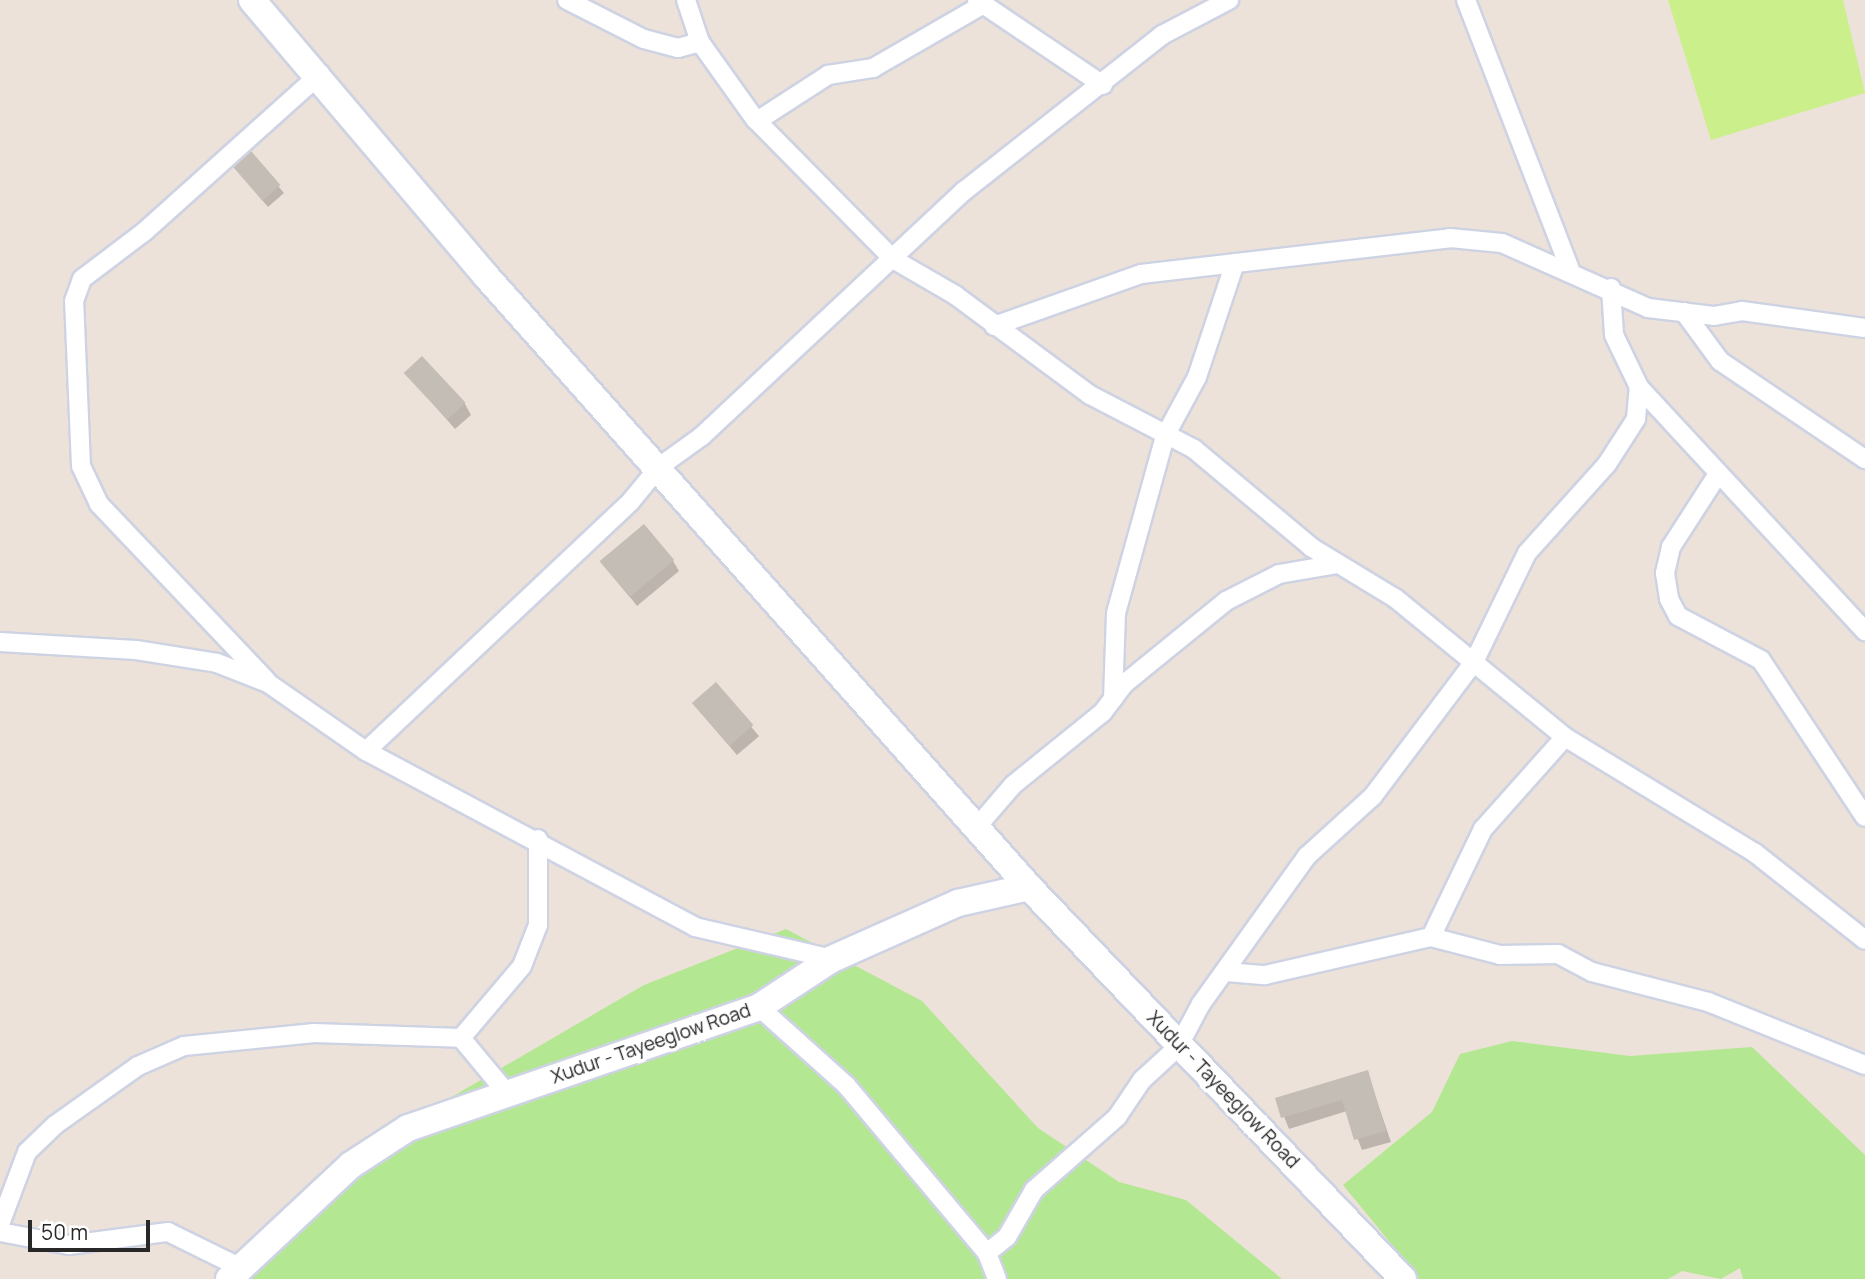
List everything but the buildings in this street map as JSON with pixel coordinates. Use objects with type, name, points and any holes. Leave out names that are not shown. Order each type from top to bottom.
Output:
[{"type":"main road","points":[[252,0],[320,74],[486,276],[659,467],[1029,887]]},
{"type":"main road","name":"Xudur - Tayeeglow Road","points":[[234,1273],[351,1165],[408,1128],[759,1007],[832,959],[958,903],[1029,887],[1403,1279]]},
{"type":"street","points":[[567,0],[644,39],[678,48],[701,42]]},
{"type":"street","points":[[686,0],[701,42],[757,121],[893,259],[995,326],[1090,395],[1194,449],[1338,564],[1395,598],[1565,737],[1755,853],[1865,940]]},
{"type":"street","points":[[1466,0],[1570,269]]},
{"type":"street","points":[[757,121],[828,75],[873,68],[980,2],[1103,85]]},
{"type":"street","points":[[366,751],[631,501],[659,467],[702,436],[964,191],[1103,85],[1162,35],[1214,3]]},
{"type":"street","points":[[320,74],[144,232],[82,279],[74,301],[81,466],[99,504],[268,683],[366,751],[538,839],[695,927],[832,959]]},
{"type":"street","points":[[995,326],[1141,274],[1450,238],[1502,243],[1570,269],[1648,308],[1684,312],[1742,311],[1865,328]]},
{"type":"street","points":[[1113,699],[1116,614],[1165,436],[1197,377],[1235,263]]},
{"type":"street","points":[[1611,288],[1614,335],[1639,387],[1718,474],[1774,526],[1865,631]]},
{"type":"street","points":[[1684,312],[1720,361],[1865,459]]},
{"type":"street","points":[[987,1253],[1007,1237],[1034,1190],[1117,1118],[1142,1080],[1178,1046],[1307,856],[1373,796],[1474,662],[1527,552],[1607,464],[1636,419],[1639,387]]},
{"type":"street","points":[[1718,474],[1671,547],[1665,573],[1669,599],[1678,617],[1761,660],[1865,817]]},
{"type":"street","points":[[975,828],[1013,785],[1226,601],[1279,574],[1338,564]]},
{"type":"street","points":[[0,642],[136,650],[217,663],[268,683]]},
{"type":"street","points":[[1431,937],[1483,829],[1565,737]]},
{"type":"street","points":[[461,1038],[522,966],[538,925],[538,839]]},
{"type":"street","points":[[1227,971],[1265,975],[1431,937],[1500,955],[1558,954],[1592,972],[1708,1002],[1865,1065]]},
{"type":"street","points":[[759,1007],[846,1085],[987,1253],[997,1279]]},
{"type":"street","points":[[0,1224],[27,1152],[55,1125],[138,1066],[184,1046],[314,1033],[461,1038],[506,1093]]},
{"type":"street","points":[[0,1232],[69,1245],[168,1232],[234,1273]]},
{"type":"green space","points":[[1668,0],[1843,0],[1865,93],[1711,140]]},
{"type":"green space","points":[[786,929],[922,1001],[1038,1128],[1119,1182],[1186,1200],[1282,1279],[249,1279],[383,1137],[644,985]]},
{"type":"green space","points":[[1512,1041],[1630,1056],[1752,1047],[1865,1155],[1865,1279],[1743,1279],[1740,1268],[1721,1279],[1682,1271],[1668,1279],[1383,1279],[1393,1246],[1343,1185],[1432,1112],[1460,1054]]}]
